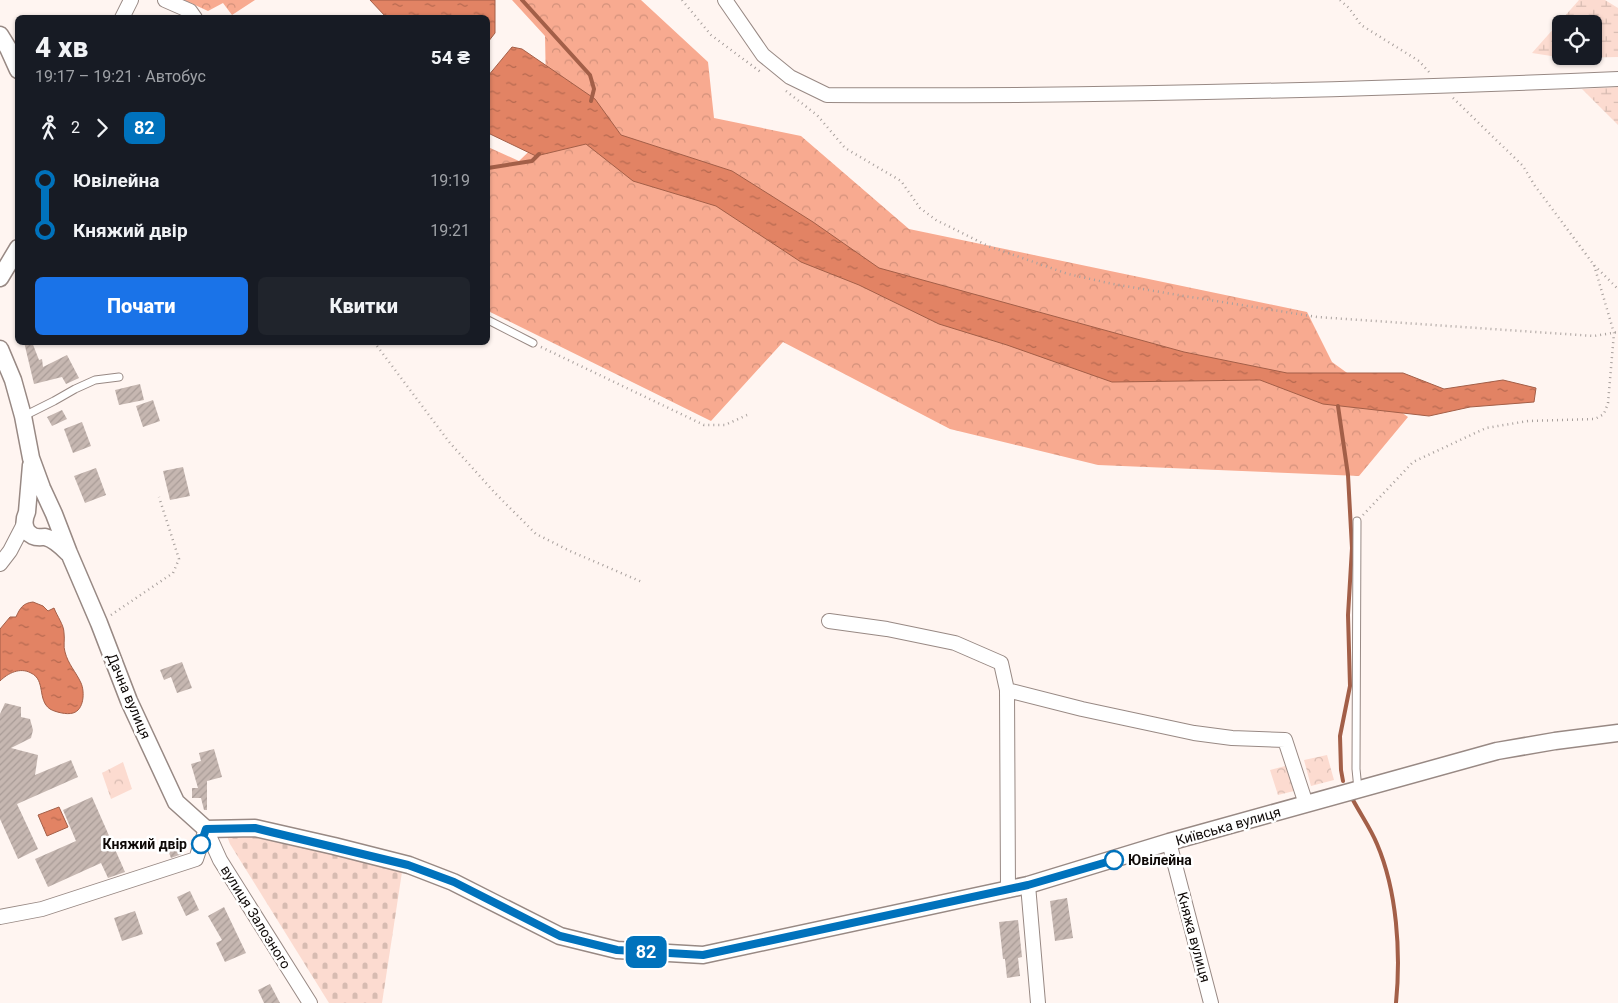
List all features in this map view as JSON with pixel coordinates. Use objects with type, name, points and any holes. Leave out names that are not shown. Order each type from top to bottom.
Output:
[{"type":"street","points":[[124,15],[131,0]]},
{"type":"street","points":[[165,0],[192,15]]},
{"type":"street","points":[[725,0],[763,55],[790,77],[827,95],[1115,94],[1441,86],[1618,79]]},
{"type":"street","points":[[0,35],[15,63]]},
{"type":"street","points":[[0,278],[15,253]]},
{"type":"street","points":[[0,349],[13,380],[23,416],[31,458],[26,518],[27,531],[33,536],[54,541],[68,553]]},
{"type":"street","name":"Дачна вулиця","points":[[31,458],[129,701],[176,802],[206,829]]},
{"type":"street","points":[[0,564],[10,551],[32,508],[38,506],[50,509],[55,517],[53,531],[42,537],[17,545],[10,551]]},
{"type":"street","points":[[829,621],[887,629],[955,643],[1001,663],[1007,690],[1008,890]]},
{"type":"street","points":[[1007,690],[1082,709],[1194,733],[1232,738],[1285,740],[1306,804]]},
{"type":"street","name":"Київська вулиця","points":[[206,829],[255,828],[408,865],[454,882],[560,936],[617,950],[703,955],[794,937],[1028,885],[1169,842],[1497,751],[1555,740],[1618,733]]},
{"type":"street","points":[[0,917],[42,909],[196,859],[206,829]]},
{"type":"street","name":"вулиця Залозного","points":[[206,829],[220,860],[310,1003]]},
{"type":"street","name":"Княжа вулиця","points":[[1169,842],[1211,1003]]},
{"type":"street","points":[[1028,885],[1038,1003]]},
{"type":"lane","points":[[490,321],[533,343]]},
{"type":"lane","points":[[23,416],[75,388],[95,380],[119,377]]},
{"type":"lane","points":[[1357,521],[1356,770],[1358,789]]},
{"type":"path","points":[[682,0],[711,35],[768,78]]},
{"type":"path","points":[[1340,0],[1360,25],[1419,61],[1441,86],[1523,166],[1535,186],[1594,264],[1618,290]]},
{"type":"path","points":[[782,88],[817,115],[845,148],[901,181],[920,208],[936,220],[988,246],[1068,274],[1159,292],[1317,317],[1594,336],[1618,332]]},
{"type":"path","points":[[1357,521],[1413,462],[1486,428],[1528,420],[1595,419],[1604,414],[1608,403],[1614,333],[1594,264]]},
{"type":"path","points":[[533,343],[704,425],[725,426],[747,415]]},
{"type":"path","points":[[376,345],[450,443],[495,493],[536,534],[642,582]]},
{"type":"path","points":[[99,623],[173,573],[179,560],[159,498]]},
{"type":"green space","points":[[184,0],[255,0],[232,15],[223,3],[208,11]]},
{"type":"green space","points":[[512,0],[641,0],[708,62],[714,118],[801,136],[909,229],[1307,312],[1332,362],[1408,417],[1359,476],[1098,465],[950,429],[783,342],[711,421],[490,312],[490,148],[519,161],[547,134],[545,36]]},
{"type":"green space","points":[[1579,0],[1605,0],[1618,8],[1618,57],[1602,57],[1602,15],[1566,15]]},
{"type":"green space","points":[[1552,30],[1552,56],[1532,53]]},
{"type":"green space","points":[[1618,87],[1618,125],[1582,89]]},
{"type":"green space","points":[[1327,755],[1334,780],[1311,786],[1304,760]]},
{"type":"green space","points":[[123,762],[132,789],[111,799],[102,773]]},
{"type":"green space","points":[[1289,765],[1298,790],[1278,795],[1270,770]]},
{"type":"green space","points":[[233,830],[402,872],[382,1003],[329,1003],[230,844],[227,836]]},
{"type":"water","points":[[370,0],[495,0],[495,33],[490,39],[490,15],[384,15]]},
{"type":"water","points":[[512,47],[522,49],[595,99],[621,135],[732,171],[813,222],[879,268],[1184,352],[1287,373],[1403,373],[1444,389],[1503,380],[1536,388],[1534,402],[1470,407],[1429,416],[1323,404],[1260,380],[1112,382],[1007,345],[939,324],[859,285],[801,262],[716,206],[633,181],[586,144],[536,156],[490,134],[490,74]]},
{"type":"water","points":[[33,602],[43,606],[48,611],[54,608],[63,627],[66,656],[81,683],[83,691],[81,705],[73,713],[61,713],[50,709],[44,701],[36,676],[27,671],[14,672],[0,681],[0,629],[10,617],[16,617],[24,605]]},
{"type":"water","points":[[59,807],[68,827],[47,836],[38,815]]},
{"type":"building","points":[[25,345],[33,345],[39,360],[42,359],[43,367],[67,355],[79,378],[66,384],[62,377],[34,384]]},
{"type":"building","points":[[140,384],[144,400],[119,405],[115,390]]},
{"type":"building","points":[[153,400],[160,421],[143,427],[136,406]]},
{"type":"building","points":[[62,410],[67,419],[52,426],[47,417]]},
{"type":"building","points":[[82,422],[91,446],[73,453],[64,429]]},
{"type":"building","points":[[183,467],[190,496],[170,500],[163,471]]},
{"type":"building","points":[[96,468],[106,495],[85,503],[74,476]]},
{"type":"building","points":[[182,662],[192,688],[177,693],[171,677],[164,680],[160,670]]},
{"type":"building","points":[[5,703],[21,707],[21,717],[30,719],[33,730],[31,738],[11,748],[38,755],[35,775],[71,760],[78,777],[17,804],[38,849],[18,859],[0,819],[0,714]]},
{"type":"building","points":[[214,749],[222,777],[207,781],[207,810],[204,810],[201,798],[192,798],[192,788],[198,788],[191,764],[201,761],[199,753]]},
{"type":"building","points":[[92,797],[125,872],[108,878],[101,863],[48,887],[35,859],[76,841],[63,810]]},
{"type":"building","points":[[179,844],[182,854],[171,858],[167,848]]},
{"type":"building","points":[[190,891],[199,910],[186,916],[177,897]]},
{"type":"building","points":[[1067,898],[1073,938],[1055,941],[1050,901]]},
{"type":"building","points":[[224,907],[246,953],[225,962],[216,943],[222,940],[208,916]]},
{"type":"building","points":[[135,911],[143,934],[122,941],[114,918]]},
{"type":"building","points":[[1018,920],[1022,957],[1018,958],[1020,976],[1007,978],[999,922]]},
{"type":"building","points":[[270,984],[280,1003],[264,1003],[258,990]]},
{"type":"waterway","points":[[522,0],[590,75],[594,89],[591,101]]},
{"type":"waterway","points":[[490,168],[532,161],[539,154]]},
{"type":"waterway","points":[[1338,406],[1348,475],[1352,548],[1348,615],[1350,686],[1340,736],[1343,781]]},
{"type":"waterway","points":[[1353,800],[1375,838],[1389,882],[1396,922],[1398,963],[1396,1003]]},
{"type":"bus line","name":"82","points":[[201,844],[206,829],[255,828],[408,865],[454,882],[560,936],[617,950],[703,955],[794,937],[1028,885],[1114,860]]},
{"type":"place","name":"Княжий двір","points":[[201,844]]},
{"type":"place","name":"Ювілейна","points":[[1114,860]]}]
